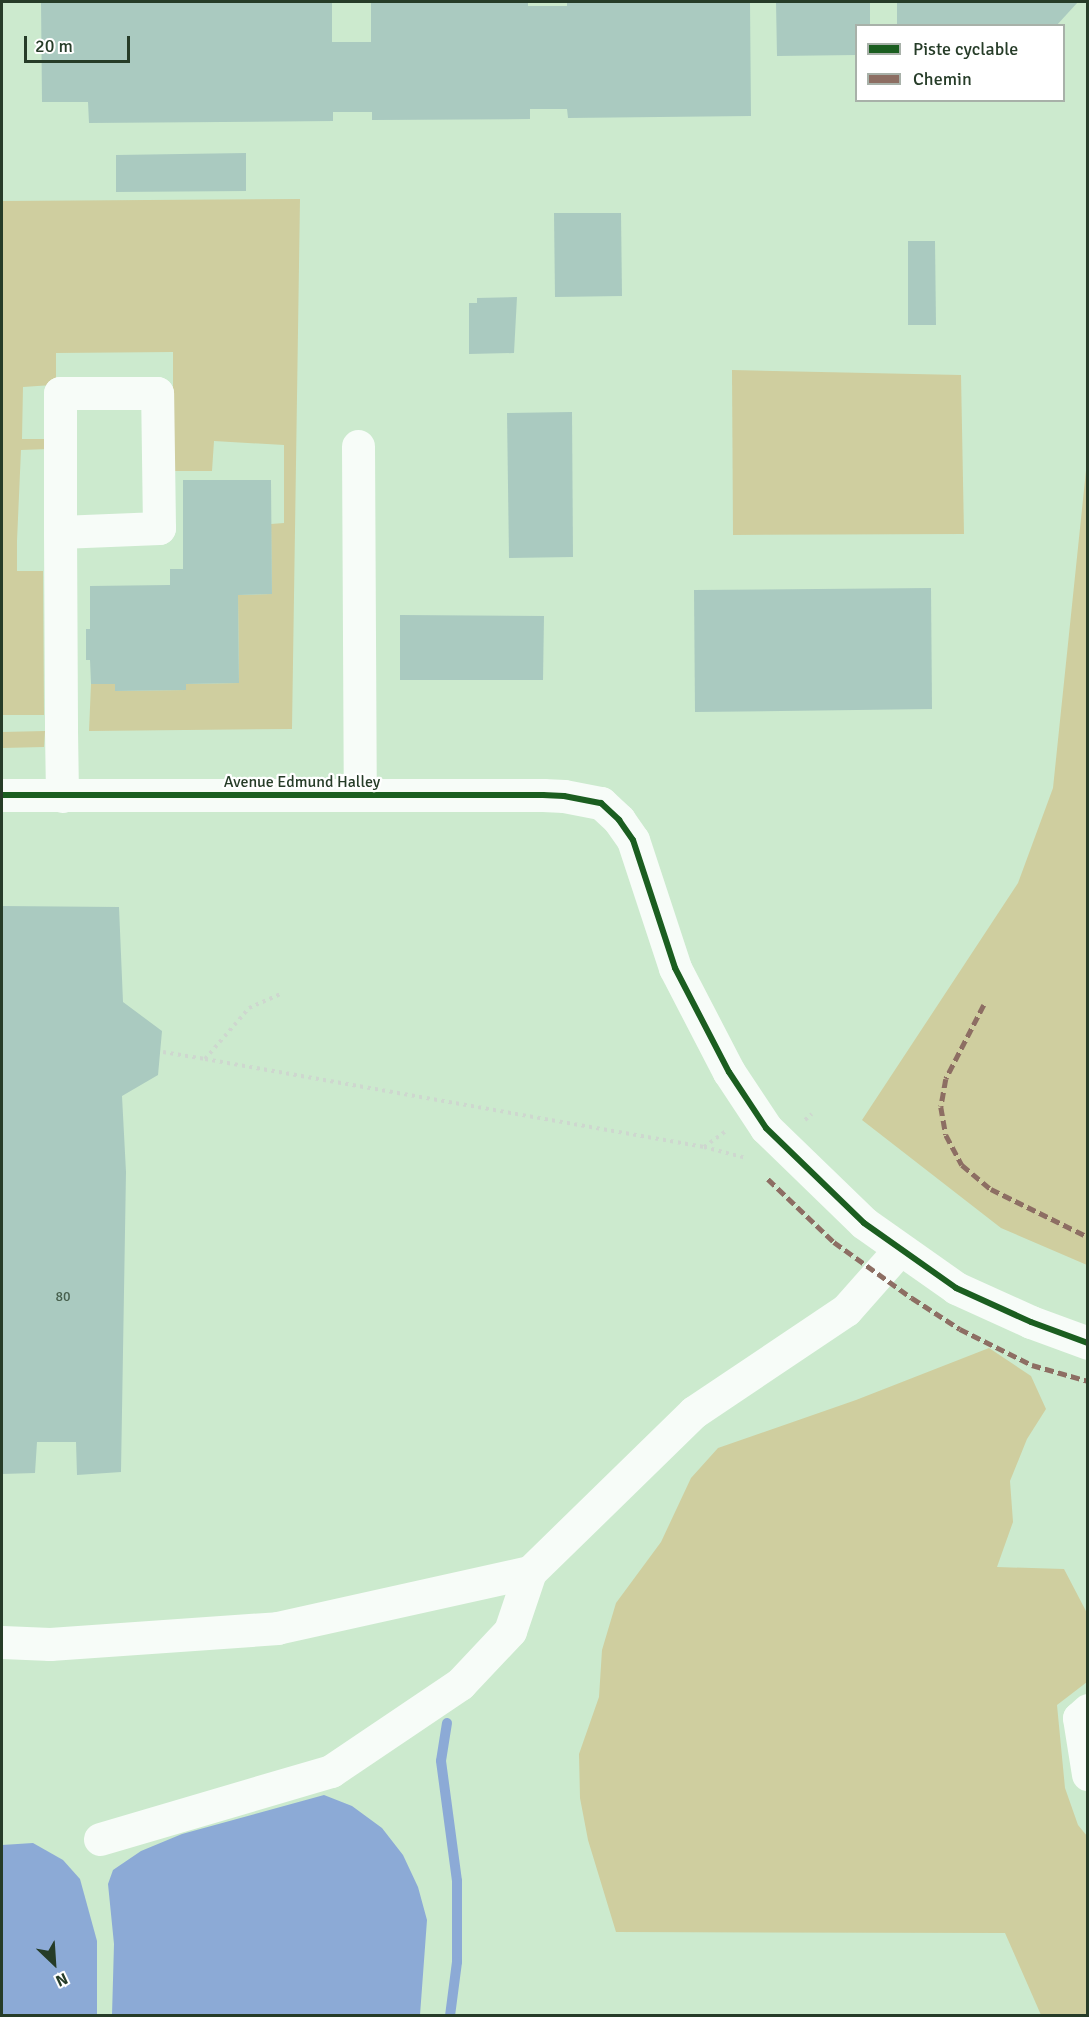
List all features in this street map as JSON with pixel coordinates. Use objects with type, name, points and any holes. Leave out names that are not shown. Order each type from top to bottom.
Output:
[{"type":"street","points":[[60,532],[159,528],[157,393],[60,393],[60,532],[62,796]]},
{"type":"street","points":[[358,446],[360,795]]},
{"type":"street","name":"Avenue Edmund Halley","points":[[2,795],[564,796],[602,803],[619,820],[633,840],[675,968],[729,1072],[753,1109]]},
{"type":"street","points":[[753,1109],[766,1128],[804,1166],[864,1223],[900,1250],[956,1288],[1031,1322],[1088,1343]]},
{"type":"street","points":[[100,1839],[332,1771],[460,1684],[510,1631],[530,1572],[694,1412],[846,1310],[900,1250]]},
{"type":"street","points":[[2,1642],[50,1644],[278,1628],[530,1572]]},
{"type":"street","points":[[1088,1710],[1079,1718],[1088,1774]]},
{"type":"path","points":[[205,1059],[249,1008],[282,993]]},
{"type":"path","points":[[164,1052],[704,1147],[752,1160]]},
{"type":"path","points":[[704,1147],[753,1109]]},
{"type":"green space","points":[[300,199],[292,729],[89,731],[91,684],[115,684],[115,691],[185,690],[186,684],[239,683],[238,595],[272,594],[271,524],[284,523],[284,445],[214,441],[212,471],[173,471],[173,352],[56,353],[56,379],[52,385],[23,387],[22,439],[49,439],[49,449],[21,450],[17,541],[17,571],[43,571],[44,715],[2,715],[2,201]]},
{"type":"green space","points":[[732,370],[961,375],[964,534],[733,535]]},
{"type":"green space","points":[[1087,461],[1087,1265],[1001,1228],[862,1120],[1018,883],[1053,788]]},
{"type":"green space","points":[[45,731],[44,747],[2,748],[2,732]]},
{"type":"green space","points":[[989,1348],[1031,1376],[1046,1409],[1027,1439],[1010,1481],[1013,1522],[997,1567],[1064,1569],[1087,1613],[1087,1682],[1057,1705],[1065,1788],[1078,1825],[1087,1836],[1087,2015],[1041,2015],[1005,1933],[616,1932],[588,1840],[580,1798],[579,1754],[599,1697],[602,1650],[616,1603],[661,1542],[691,1478],[718,1448],[856,1400]]},
{"type":"water","points":[[324,1795],[352,1806],[382,1828],[403,1855],[418,1887],[427,1920],[420,2015],[112,2015],[114,1944],[108,1884],[113,1870],[141,1851],[182,1834]]},
{"type":"water","points":[[33,1843],[63,1860],[80,1879],[97,1941],[97,2015],[2,2015],[2,1845]]},
{"type":"building","points":[[41,2],[332,2],[332,42],[371,42],[371,2],[528,2],[528,6],[567,6],[567,2],[750,2],[751,116],[568,118],[567,109],[530,109],[530,119],[372,120],[372,112],[333,112],[333,121],[89,123],[88,102],[42,102]]},
{"type":"building","points":[[776,2],[870,2],[870,24],[855,24],[855,55],[777,56]]},
{"type":"building","points":[[897,2],[1078,2],[1058,24],[897,24]]},
{"type":"building","points":[[246,153],[246,191],[116,192],[116,155]]},
{"type":"building","points":[[554,213],[621,213],[622,296],[555,297]]},
{"type":"building","points":[[908,241],[935,241],[936,325],[908,325]]},
{"type":"building","points":[[517,297],[514,353],[469,354],[469,303],[477,303],[477,298]]},
{"type":"building","points":[[572,412],[573,557],[509,558],[507,413]]},
{"type":"building","points":[[183,480],[271,480],[272,594],[238,595],[239,683],[186,684],[186,690],[115,691],[115,684],[91,684],[90,660],[86,660],[86,629],[90,629],[90,586],[170,585],[170,569],[183,569]]},
{"type":"building","points":[[931,588],[932,709],[695,712],[694,590]]},
{"type":"building","points":[[400,615],[544,616],[543,680],[400,680]]},
{"type":"building","points":[[2,906],[119,907],[123,1002],[162,1031],[158,1075],[122,1096],[126,1172],[121,1472],[77,1475],[76,1442],[37,1442],[35,1473],[2,1474]]},
{"type":"waterway","points":[[447,1723],[441,1761],[457,1881],[457,1962],[450,2016]]},
{"type":"marked path","points":[[984,1005],[946,1079],[941,1107],[946,1135],[962,1165],[991,1189],[1088,1237]]},
{"type":"marked path","points":[[768,1179],[834,1242],[960,1329],[1032,1365],[1088,1381]]},
{"type":"cycle path","points":[[2,795],[543,795],[564,796],[601,803],[619,820],[633,840],[675,968],[729,1072],[766,1128],[864,1223],[956,1288],[1031,1322],[1088,1343]]}]
